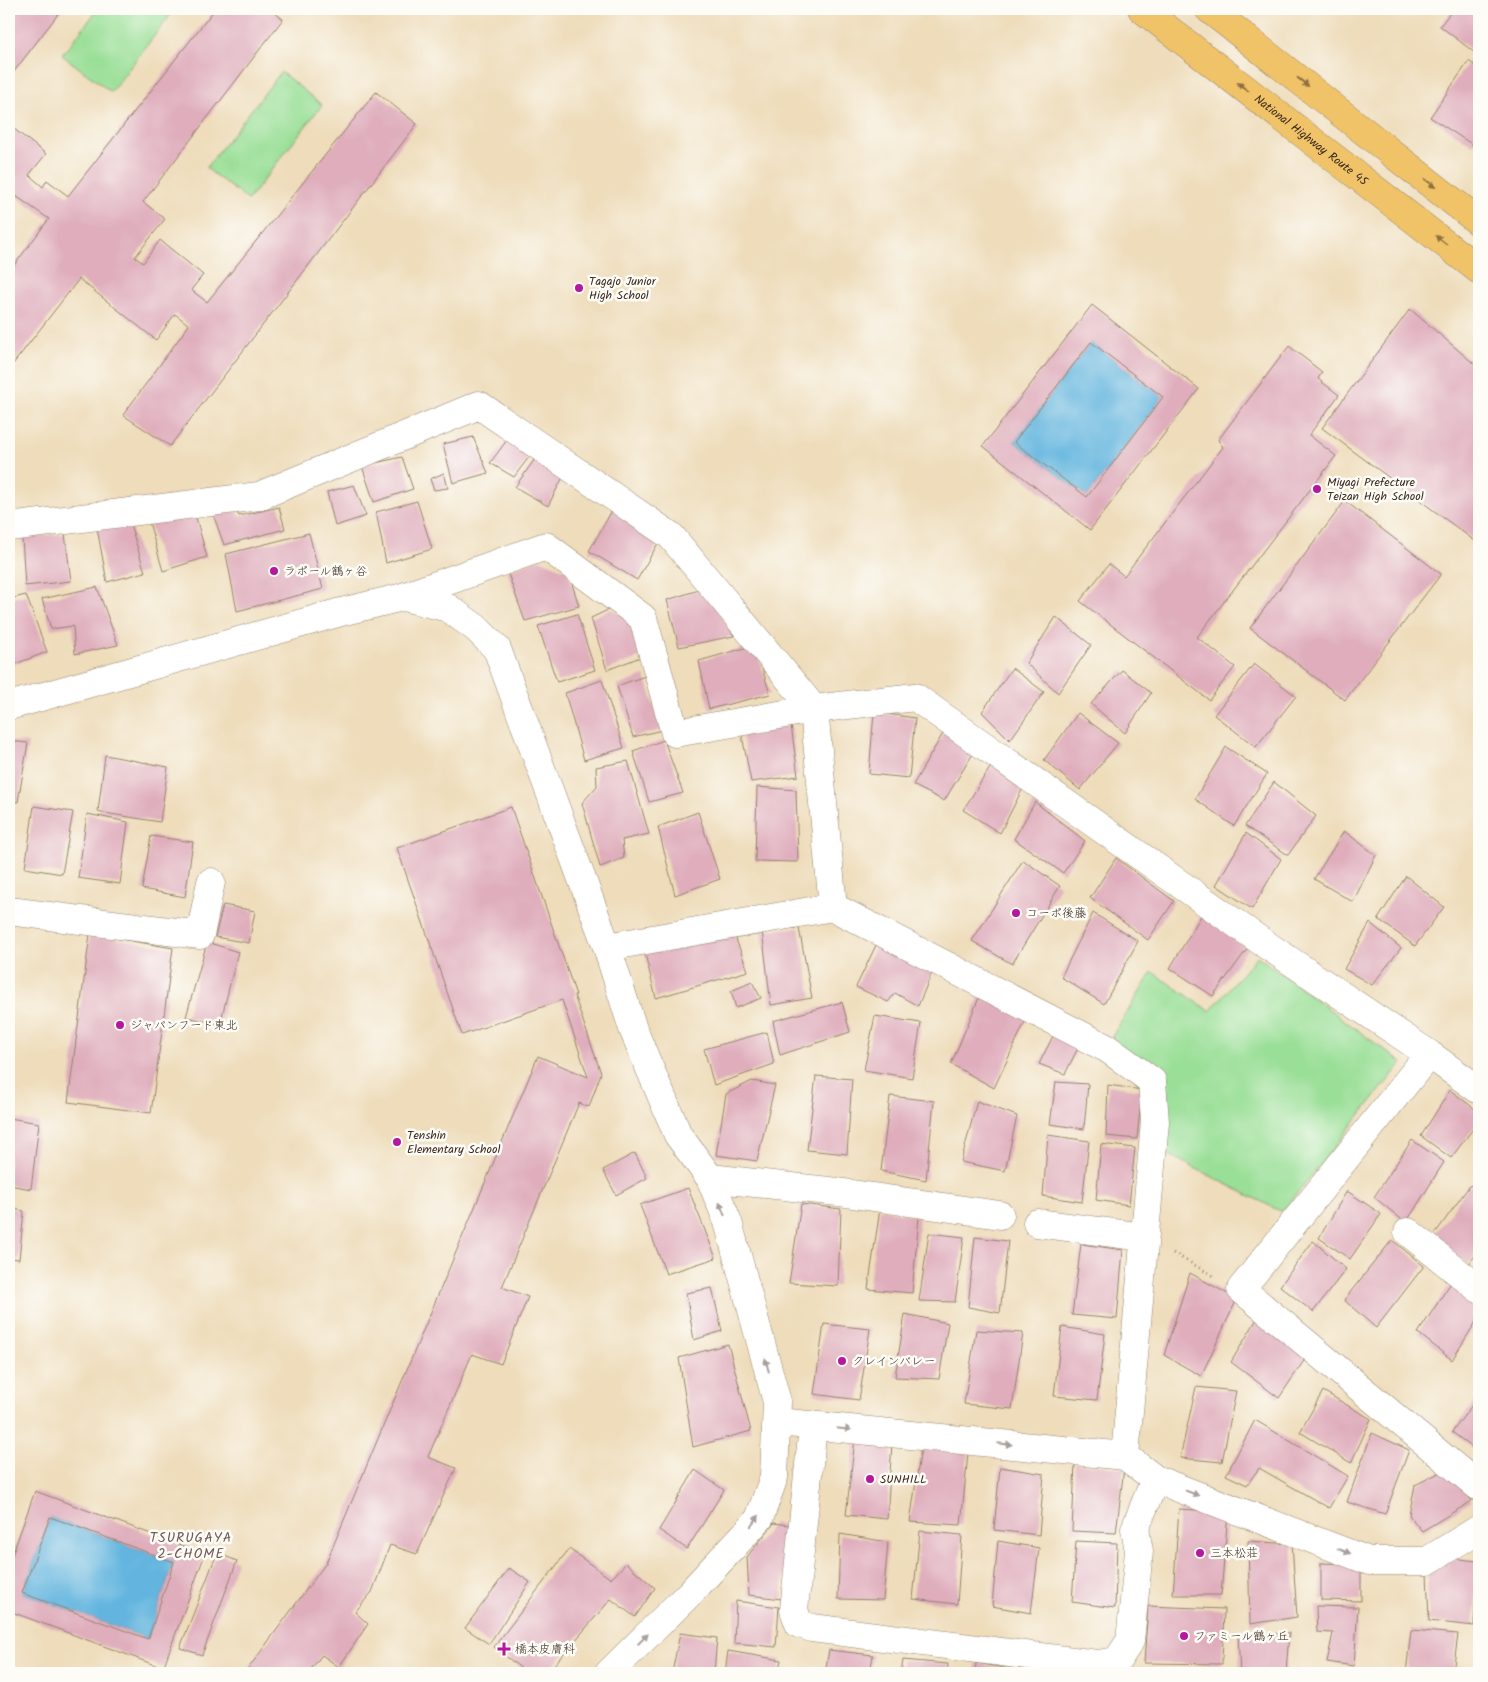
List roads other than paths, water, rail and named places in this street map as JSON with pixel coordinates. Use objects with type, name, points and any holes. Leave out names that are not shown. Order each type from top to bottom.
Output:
[{"type":"highway","name":"National Highway Route 45","points":[[1142,9],[1479,270]]},
{"type":"highway","points":[[1209,9],[1479,222]]},
{"type":"street","points":[[9,527],[259,496],[479,405],[671,536],[814,709],[833,907]]},
{"type":"street","points":[[9,706],[341,612],[403,597],[546,546],[643,618],[675,733],[814,709],[915,697],[1265,944],[1429,1054],[1479,1090]]},
{"type":"street","points":[[403,597],[448,608],[476,628],[497,648],[607,947],[633,1029],[678,1135],[710,1178],[728,1222],[777,1402],[778,1422],[774,1477],[759,1519],[690,1592],[609,1673]]},
{"type":"street","points":[[9,911],[200,935],[211,882]]},
{"type":"street","points":[[607,947],[833,907],[1108,1049],[1152,1082],[1154,1122],[1125,1456]]},
{"type":"street","points":[[1429,1054],[1241,1289],[1479,1487]]},
{"type":"street","points":[[710,1178],[838,1192],[1000,1215]]},
{"type":"street","points":[[1037,1223],[1144,1237]]},
{"type":"street","points":[[1408,1232],[1479,1289]]},
{"type":"street","points":[[778,1422],[1125,1456],[1155,1479],[1369,1561],[1427,1561],[1479,1529]]},
{"type":"street","points":[[813,1426],[794,1610],[799,1624],[812,1628],[1097,1664],[1117,1661],[1130,1642],[1139,1551],[1136,1529],[1155,1479]]},
{"type":"water","points":[[1091,342],[1163,397],[1087,497],[1014,442]]},
{"type":"water","points":[[50,1517],[174,1562],[148,1639],[22,1593]]},
{"type":"place","name":"Tagajo Junior High School","points":[[579,288]]},
{"type":"place","name":"Miyagi Prefecture Teizan High School","points":[[1317,489]]},
{"type":"place","name":"ラポール鶴ヶ谷","points":[[274,571]]},
{"type":"place","name":"コーポ後藤","points":[[1016,913]]},
{"type":"place","name":"ジャパンフード東北","points":[[120,1025]]},
{"type":"place","name":"Tenshin Elementary School","points":[[397,1142]]},
{"type":"place","name":"クレインバレー","points":[[842,1361]]},
{"type":"place","name":"SUNHILL","points":[[870,1479]]},
{"type":"place","name":"三本松荘","points":[[1200,1553]]},
{"type":"place","name":"ファミール鶴ヶ丘","points":[[1184,1636]]},
{"type":"place","name":"橋本皮膚科","points":[[504,1649]]},
{"type":"district","name":"TSURUGAYA 2-CHOME","points":[[191,1546]]}]
